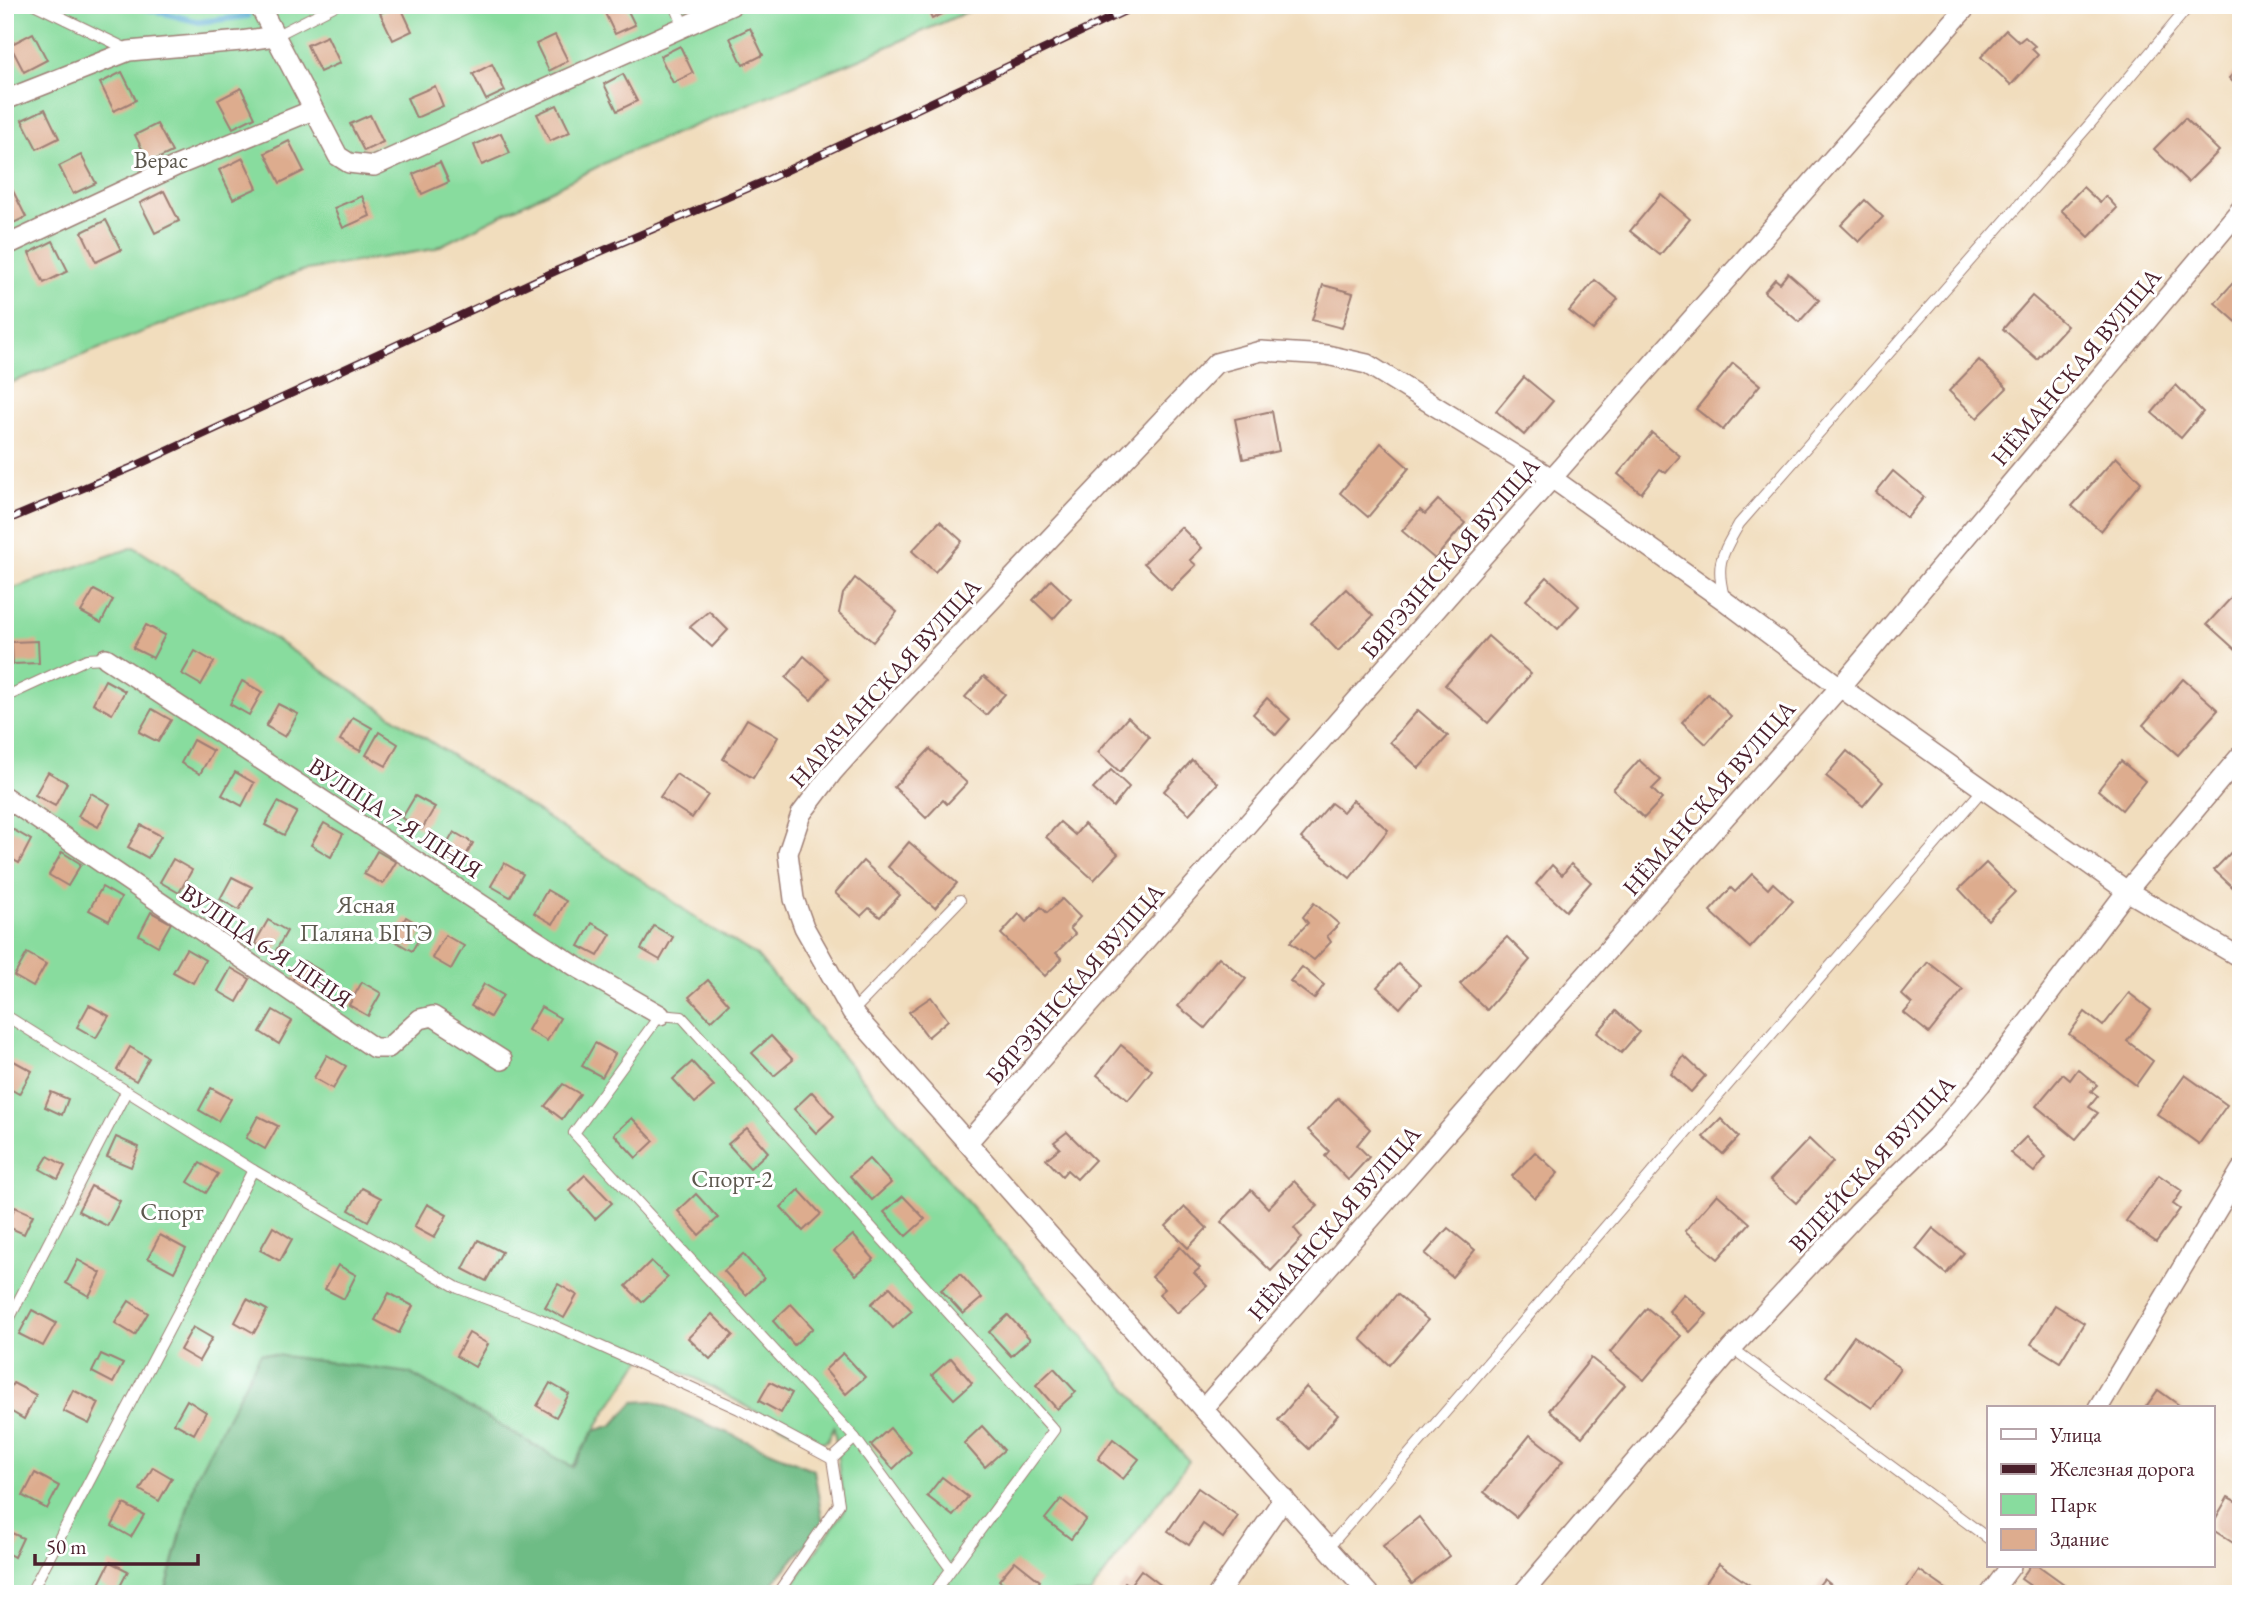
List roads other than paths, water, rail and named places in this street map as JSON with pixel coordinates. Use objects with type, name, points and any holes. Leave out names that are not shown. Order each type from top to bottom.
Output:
[{"type":"street","points":[[259,5],[338,156],[349,163],[374,166],[732,5]]},
{"type":"street","name":"БЯРЭЗІНСКАЯ ВУЛІЦА","points":[[968,1142],[1968,5]]},
{"type":"street","points":[[5,100],[129,51],[275,36]]},
{"type":"street","points":[[5,246],[176,166],[313,110]]},
{"type":"street","name":"НЁМАНСКАЯ ВУЛІЦА","points":[[1203,1409],[1840,687],[2241,209]]},
{"type":"street","name":"НАРАЧАНСКАЯ ВУЛІЦА","points":[[1369,1594],[852,1012],[804,927],[794,899],[788,853],[801,814],[874,725],[1216,363],[1261,351],[1327,355],[1367,364],[1553,479]]},
{"type":"street","points":[[1553,479],[2127,891],[2241,958]]},
{"type":"street","name":"ВУЛІЦА 7-Я ЛІНІЯ","points":[[106,658],[575,966],[660,1015]]},
{"type":"street","name":"ВІЛЕЙСКАЯ ВУЛІЦА","points":[[1522,1594],[1732,1348],[1859,1212],[1936,1137],[1981,1083],[2127,891],[2241,755]]},
{"type":"street","name":"ВУЛІЦА 6-Я ЛІНІЯ","points":[[5,797],[374,1048],[388,1048],[420,1019],[433,1016],[502,1060]]},
{"type":"street","points":[[2099,1406],[2241,1170]]},
{"type":"street","points":[[1218,1594],[1284,1498]]},
{"type":"street","points":[[1990,1594],[2010,1568]]},
{"type":"lane","points":[[36,5],[129,51]]},
{"type":"lane","points":[[275,36],[337,5]]},
{"type":"lane","points":[[675,5],[684,27]]},
{"type":"lane","points":[[1726,601],[1719,578],[1720,559],[1739,524],[2080,135],[2190,5]]},
{"type":"lane","points":[[5,697],[87,659],[106,658]]},
{"type":"lane","points":[[1328,1548],[1984,788]]},
{"type":"lane","points":[[852,1012],[960,900]]},
{"type":"lane","points":[[933,1594],[1054,1430],[682,1017],[660,1015],[574,1133],[855,1438],[951,1569]]},
{"type":"lane","points":[[5,1016],[253,1170],[458,1288],[540,1319],[739,1409],[832,1459]]},
{"type":"lane","points":[[5,1327],[126,1092]]},
{"type":"lane","points":[[30,1594],[253,1170]]},
{"type":"lane","points":[[1732,1348],[1987,1538]]},
{"type":"lane","points":[[832,1459],[855,1438]]},
{"type":"lane","points":[[777,1594],[839,1504],[832,1459]]},
{"type":"waterway","points":[[127,5],[199,22],[248,16]]},
{"type":"railway","points":[[5,521],[133,467],[558,270],[758,184],[1138,5]]},
{"type":"park label","name":"Верас","points":[[161,160]]},
{"type":"park label","name":"Ясная Паляна БГГЭ","points":[[366,919]]},
{"type":"park label","name":"Спорт-2","points":[[732,1179]]},
{"type":"park label","name":"Спорт","points":[[172,1212]]}]
